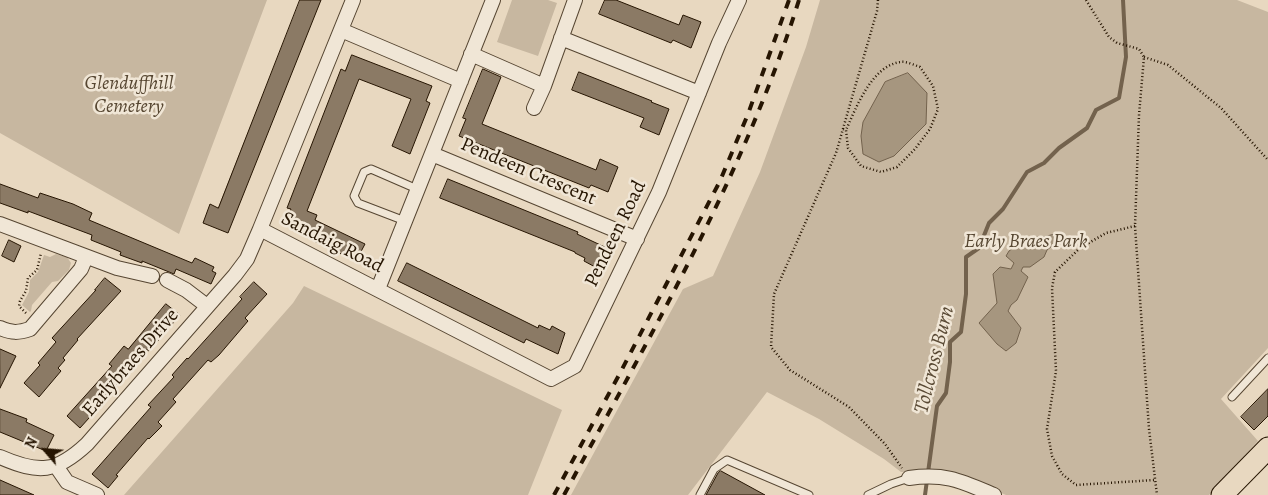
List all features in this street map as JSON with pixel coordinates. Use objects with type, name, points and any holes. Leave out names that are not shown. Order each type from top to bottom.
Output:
[{"type":"main road","points":[[1222,495],[1268,448]]},
{"type":"street","name":"Sandaig Road","points":[[354,0],[260,229],[551,379]]},
{"type":"street","name":"Pendeen Crescent","points":[[378,290],[493,0]]},
{"type":"street","points":[[534,108],[544,86],[574,0]]},
{"type":"street","name":"Pendeen Road","points":[[551,379],[575,366],[659,192],[738,0]]},
{"type":"street","points":[[341,30],[461,80]]},
{"type":"street","points":[[561,38],[699,93]]},
{"type":"street","points":[[471,54],[544,86]]},
{"type":"street","name":"Pendeen Crescent","points":[[432,154],[637,239]]},
{"type":"street","points":[[0,224],[116,268],[152,276]]},
{"type":"street","name":"Earlybraes Drive","points":[[0,457],[32,469],[56,466],[72,458],[88,444],[235,275],[247,259],[260,229]]},
{"type":"street","points":[[0,328],[19,333],[30,329],[82,269],[86,257]]},
{"type":"street","points":[[167,280],[186,290],[207,306]]},
{"type":"street","points":[[56,466],[67,482],[97,495]]},
{"type":"street","points":[[909,478],[928,475],[952,478],[994,495]]},
{"type":"lane","points":[[405,222],[358,203],[354,196],[364,172],[371,169],[417,189]]},
{"type":"lane","points":[[1232,397],[1268,358]]},
{"type":"lane","points":[[700,495],[714,469],[727,460],[809,495]]},
{"type":"lane","points":[[868,495],[909,478]]},
{"type":"path","points":[[878,0],[877,11],[836,153],[774,294],[771,347],[790,370],[848,407],[885,444],[909,478]]},
{"type":"path","points":[[1086,0],[1108,37],[1117,43],[1139,49],[1144,57],[1135,226],[1149,429],[1157,495]]},
{"type":"path","points":[[1144,57],[1168,65],[1221,108],[1268,160]]},
{"type":"path","points":[[902,61],[920,67],[933,86],[938,108],[930,130],[897,167],[881,172],[861,166],[848,148],[844,130],[863,92],[885,68],[902,61]]},
{"type":"path","points":[[1135,226],[1106,233],[1080,248],[1054,272],[1052,288],[1056,371],[1047,429],[1052,456],[1062,474],[1076,485],[1155,480]]},
{"type":"path","points":[[36,323],[19,306],[26,291],[28,278],[37,270],[41,253],[47,242]]},
{"type":"green space","name":"Glenduffhill Cemetery","points":[[0,0],[267,0],[179,234],[0,133]]},
{"type":"green space","points":[[512,0],[548,0],[557,3],[538,56],[497,42]]},
{"type":"green space","name":"Early Braes Park","points":[[820,0],[1237,0],[1268,12],[1268,348],[1221,399],[1258,441],[1209,495],[1006,495],[950,471],[901,472],[884,459],[819,419],[767,392],[688,495],[571,495],[683,289],[713,276],[760,172],[806,47]]},
{"type":"green space","points":[[56,254],[67,257],[71,263],[69,270],[58,281],[52,282],[32,305],[30,312],[22,305],[29,292],[30,280],[38,272],[44,255],[50,257]]},
{"type":"green space","points":[[304,286],[562,410],[528,495],[124,495],[293,303]]},
{"type":"shaded area","points":[[908,73],[927,93],[926,124],[894,156],[879,162],[863,154],[861,136],[863,122],[885,82]]},
{"type":"shaded area","points":[[1056,234],[1058,241],[1047,250],[1044,257],[1030,267],[1023,267],[1021,271],[1028,277],[1017,300],[1008,311],[1021,328],[1016,343],[1006,351],[997,344],[979,323],[997,303],[993,274],[1000,267],[1011,269],[1014,263],[1006,256],[1009,251],[1028,237],[1043,237]]},
{"type":"building","points":[[300,0],[321,0],[228,233],[203,223],[210,204],[218,208]]},
{"type":"building","points":[[605,0],[616,0],[679,25],[683,15],[701,22],[691,48],[673,40],[671,43],[599,14]]},
{"type":"building","points":[[352,55],[432,86],[426,101],[430,103],[410,154],[392,146],[411,99],[359,79],[307,211],[317,215],[315,220],[365,244],[356,261],[314,241],[316,236],[285,224],[291,209],[287,208],[341,69],[345,71]]},
{"type":"building","points":[[483,69],[501,77],[482,124],[596,170],[600,159],[618,167],[608,192],[591,185],[589,188],[459,136],[466,119],[463,118]]},
{"type":"building","points":[[579,72],[669,109],[659,135],[640,127],[644,118],[572,90]]},
{"type":"building","points":[[448,179],[578,232],[577,234],[609,249],[597,268],[584,261],[585,258],[575,252],[440,198]]},
{"type":"building","points":[[0,184],[38,198],[40,193],[73,204],[92,213],[89,220],[192,263],[195,258],[214,267],[212,271],[216,273],[211,284],[176,269],[174,274],[142,261],[142,263],[120,255],[121,252],[91,240],[92,235],[28,211],[28,213],[0,203]]},
{"type":"building","points":[[9,240],[21,246],[14,262],[2,256]]},
{"type":"building","points":[[407,263],[538,328],[539,325],[550,330],[552,326],[565,333],[558,354],[526,339],[524,343],[398,281]]},
{"type":"building","points":[[105,278],[121,291],[77,339],[58,368],[61,371],[39,397],[24,383],[40,365],[38,363],[56,342],[52,338]]},
{"type":"building","points":[[254,282],[267,294],[245,318],[248,321],[219,355],[211,362],[208,360],[173,399],[176,402],[158,422],[162,426],[148,438],[116,475],[118,476],[108,488],[92,474],[151,407],[148,405],[174,377],[172,375],[242,299],[240,297]]},
{"type":"building","points":[[166,304],[180,315],[149,351],[146,349],[115,386],[117,387],[80,428],[67,416],[112,366],[109,364],[124,346],[128,349]]},
{"type":"building","points":[[0,349],[16,356],[0,388]]},
{"type":"building","points":[[1268,389],[1268,416],[1254,430],[1241,417]]},
{"type":"building","points":[[0,409],[27,419],[26,422],[54,435],[46,451],[0,432]]},
{"type":"building","points":[[721,471],[765,495],[706,495]]},
{"type":"building","points":[[0,480],[34,495],[0,495]]},
{"type":"waterway","name":"Tollcross Burn","points":[[925,495],[937,406],[946,393],[950,362],[950,342],[961,332],[966,294],[966,257],[979,248],[989,223],[1003,209],[1027,172],[1044,163],[1059,148],[1087,128],[1096,110],[1119,98],[1126,57],[1123,0]]},
{"type":"railway","points":[[554,495],[720,181],[748,114],[789,0]]},
{"type":"railway","points":[[564,495],[694,253],[751,129],[777,65],[799,0]]}]
